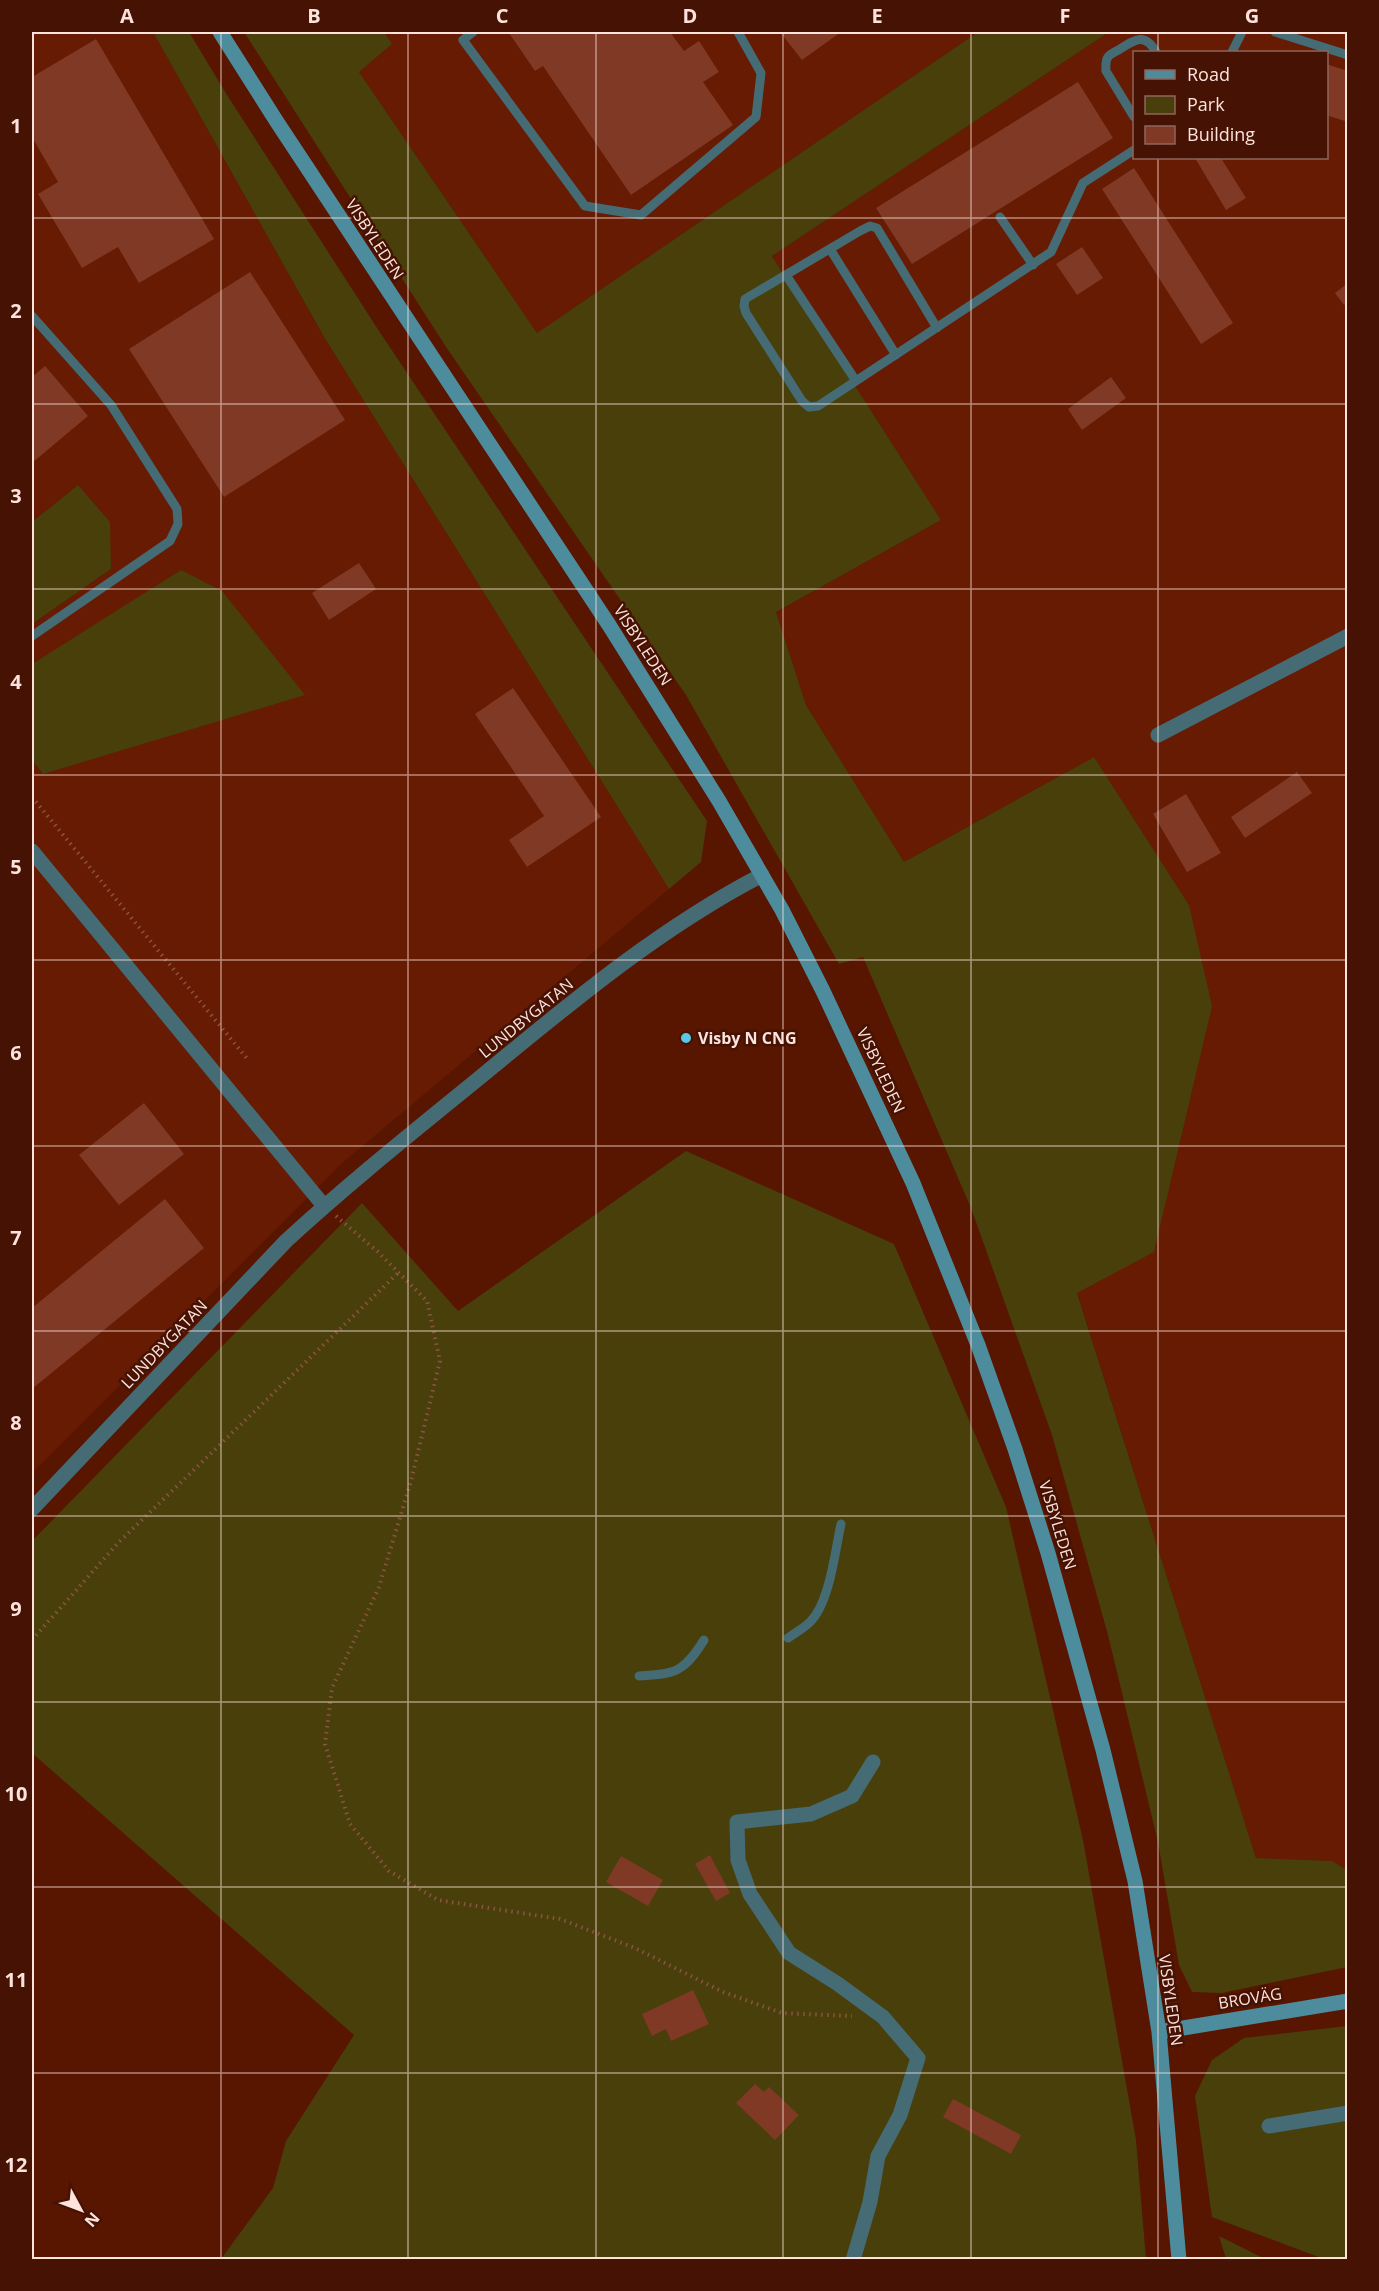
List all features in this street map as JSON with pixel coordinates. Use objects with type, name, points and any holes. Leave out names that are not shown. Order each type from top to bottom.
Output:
[{"type":"main road","name":"VISBYLEDEN","points":[[220,32],[368,262],[665,713],[762,875],[824,991],[909,1173],[972,1328],[1015,1449],[1048,1553],[1103,1750],[1135,1881],[1159,2032],[1179,2259]]},
{"type":"main road","name":"BROVÄG","points":[[1159,2032],[1347,2001]]},
{"type":"street","points":[[1158,735],[1347,636]]},
{"type":"street","points":[[32,851],[324,1206]]},
{"type":"street","name":"LUNDBYGATAN","points":[[32,1509],[286,1241],[324,1206],[544,1025],[646,945],[762,875]]},
{"type":"street","points":[[853,2259],[870,2202],[878,2157],[900,2115],[918,2058],[883,2017],[838,1984],[789,1953],[750,1894],[738,1860],[737,1822],[811,1814],[852,1796],[873,1762]]},
{"type":"street","points":[[1269,2126],[1347,2113]]},
{"type":"lane","points":[[473,32],[463,39],[585,206],[641,215],[756,117],[761,73],[738,32]]},
{"type":"lane","points":[[1232,51],[1242,32]]},
{"type":"lane","points":[[1275,32],[1347,55]]},
{"type":"lane","points":[[1133,115],[1106,71],[1108,56],[1136,40],[1145,40],[1155,51]]},
{"type":"lane","points":[[938,328],[877,228],[870,226],[745,299],[744,306],[746,313],[802,401],[809,407],[818,406],[938,328],[1051,252],[1083,183],[1133,151]]},
{"type":"lane","points":[[1000,217],[1033,265]]},
{"type":"lane","points":[[830,249],[896,355]]},
{"type":"lane","points":[[786,274],[856,381]]},
{"type":"lane","points":[[32,316],[111,405],[177,508],[178,524],[170,541],[32,636]]},
{"type":"lane","points":[[788,1638],[810,1622],[820,1610],[841,1524]]},
{"type":"lane","points":[[639,1676],[668,1674],[681,1668],[704,1640]]},
{"type":"path","points":[[32,797],[249,1060]]},
{"type":"path","points":[[324,1206],[378,1252],[427,1301],[440,1361],[411,1481],[379,1587],[332,1688],[325,1744],[350,1824],[389,1871],[438,1900],[560,1918],[635,1948],[723,1992],[782,2013],[883,2017]]},
{"type":"path","points":[[32,1640],[118,1543],[399,1272]]},
{"type":"shaded area","points":[[32,32],[153,32],[324,337],[669,889],[341,1164],[32,1473],[32,760],[43,774],[181,571],[32,664],[32,624],[111,569],[78,485],[32,522]]},
{"type":"shaded area","points":[[384,32],[978,32],[537,333],[359,72],[391,44]]},
{"type":"shaded area","points":[[1109,32],[1347,32],[1347,1870],[1332,1861],[1256,1858],[1077,1292],[1189,905],[1094,757],[904,862],[806,705],[776,612],[941,520],[772,256]]},
{"type":"green space","points":[[153,32],[189,32],[381,334],[707,821],[701,862],[669,889],[324,337]]},
{"type":"green space","points":[[244,32],[384,32],[392,44],[359,72],[537,333],[978,32],[1109,32],[772,256],[941,520],[776,612],[806,705],[904,862],[1094,757],[1189,905],[1212,1006],[1154,1252],[1077,1293],[1256,1858],[1332,1861],[1347,1870],[1347,1967],[1222,1993],[1192,1992],[1179,1965],[1158,1842],[1108,1635],[1052,1435],[971,1208],[863,957],[839,964],[686,695],[446,347]]},
{"type":"green space","points":[[78,485],[110,522],[111,569],[32,624],[32,522]]},
{"type":"green space","points":[[181,570],[222,591],[305,695],[43,774],[32,760],[32,664]]},
{"type":"green space","points":[[686,1151],[894,1244],[1006,1507],[1083,1840],[1136,2140],[1146,2259],[221,2259],[273,2188],[286,2141],[354,2035],[32,1753],[32,1541],[362,1203],[458,1311]]},
{"type":"green space","points":[[1347,2026],[1347,2259],[1324,2259],[1212,2217],[1195,2096],[1212,2060],[1244,2038]]},
{"type":"green space","points":[[1219,2236],[1265,2259],[1226,2259]]},
{"type":"building","points":[[670,32],[684,51],[699,41],[719,72],[703,82],[733,125],[631,195],[543,66],[535,71],[509,33]]},
{"type":"building","points":[[780,32],[841,32],[802,60]]},
{"type":"building","points":[[96,39],[214,239],[139,283],[118,247],[82,268],[38,194],[58,182],[32,137],[32,77]]},
{"type":"building","points":[[1328,65],[1348,71],[1348,122],[1328,116]]},
{"type":"building","points":[[1078,82],[1113,138],[912,264],[876,208]]},
{"type":"building","points":[[1196,159],[1222,159],[1246,198],[1226,210]]},
{"type":"building","points":[[1134,168],[1233,323],[1201,344],[1102,189]]},
{"type":"building","points":[[1082,247],[1103,278],[1077,295],[1056,264]]},
{"type":"building","points":[[250,272],[345,420],[224,497],[129,349]]},
{"type":"building","points":[[1348,283],[1348,302],[1344,305],[1335,293]]},
{"type":"building","points":[[45,366],[88,416],[32,463],[32,377]]},
{"type":"building","points":[[1111,377],[1126,398],[1082,430],[1068,409]]},
{"type":"building","points":[[359,563],[376,589],[329,620],[312,593]]},
{"type":"building","points":[[513,688],[601,817],[527,867],[509,840],[544,816],[475,714]]},
{"type":"building","points":[[1297,772],[1312,793],[1245,838],[1231,817]]},
{"type":"building","points":[[1186,794],[1221,853],[1187,872],[1153,814]]},
{"type":"building","points":[[144,1103],[184,1154],[119,1205],[79,1155]]},
{"type":"building","points":[[165,1199],[204,1248],[32,1389],[32,1308]]},
{"type":"building","points":[[710,1855],[730,1893],[716,1901],[695,1864]]},
{"type":"building","points":[[621,1856],[663,1880],[648,1906],[606,1882]]},
{"type":"building","points":[[693,1990],[709,2024],[671,2041],[666,2029],[652,2036],[642,2014]]},
{"type":"building","points":[[755,2084],[764,2092],[769,2087],[799,2115],[775,2140],[736,2103]]},
{"type":"building","points":[[953,2099],[1021,2135],[1011,2154],[943,2117]]},
{"type":"place","name":"Visby N CNG","points":[[686,1038]]}]
